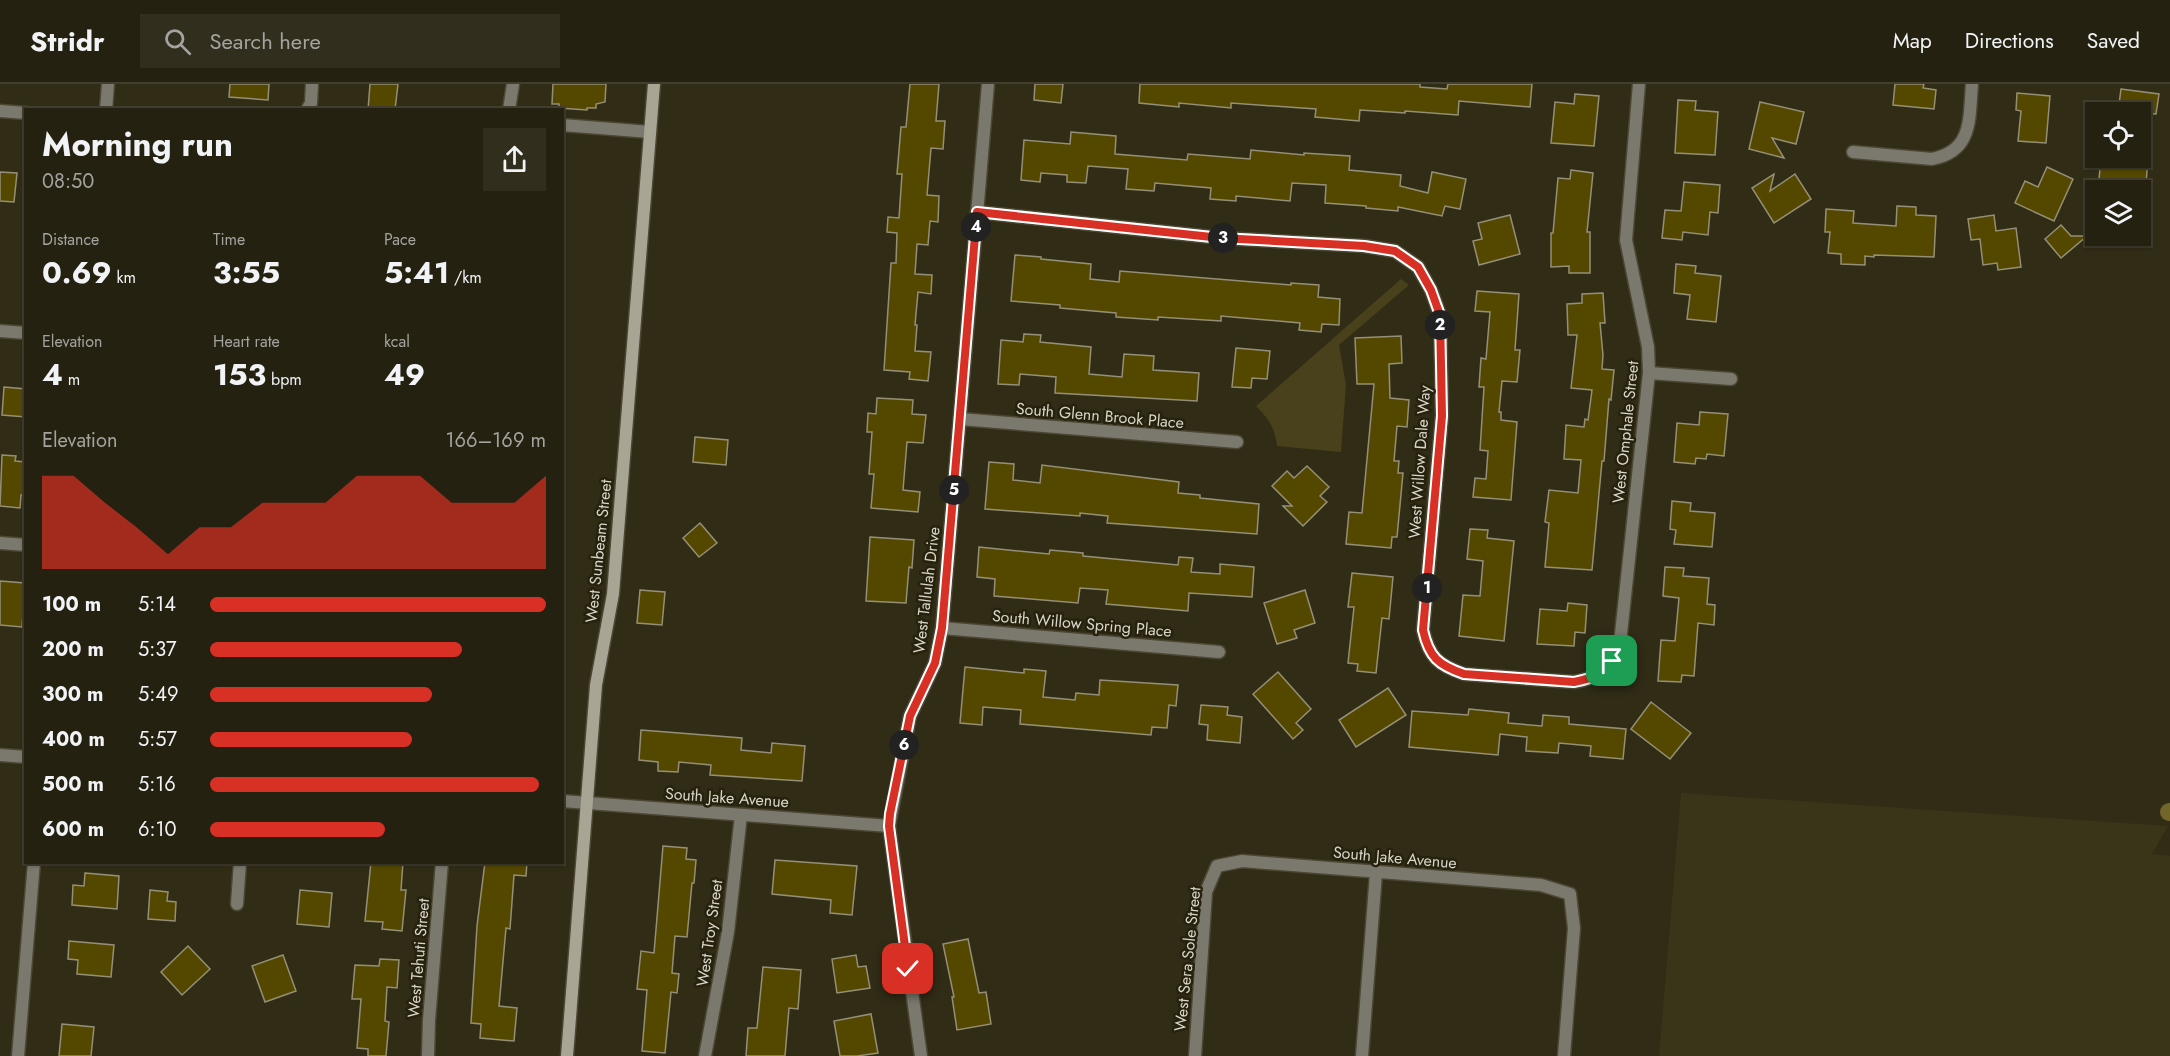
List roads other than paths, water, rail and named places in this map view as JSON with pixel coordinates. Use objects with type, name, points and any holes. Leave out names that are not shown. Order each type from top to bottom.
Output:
[{"type":"street","points":[[106,108],[108,84]]},
{"type":"street","points":[[308,108],[311,103],[312,84]]},
{"type":"street","points":[[509,108],[513,84]]},
{"type":"street","name":"West Sunbeam Street","points":[[567,1056],[596,685],[613,594],[654,84]]},
{"type":"street","name":"West Tallulah Drive","points":[[921,1056],[889,826],[910,716],[935,663],[942,628],[988,84]]},
{"type":"street","name":"West Omphale Street","points":[[1602,674],[1612,661],[1620,643],[1649,373],[1648,347],[1626,240],[1638,84]]},
{"type":"street","points":[[1853,152],[1932,159],[1944,157],[1956,150],[1965,137],[1969,123],[1972,84]]},
{"type":"street","points":[[0,111],[24,113]]},
{"type":"street","points":[[564,125],[650,132]]},
{"type":"street","name":"West Willow Dale Way","points":[[977,212],[1221,238],[1364,246],[1395,251],[1418,267],[1431,290],[1440,315],[1442,416],[1423,630],[1427,646],[1436,660],[1449,669],[1464,674],[1574,682],[1602,674]]},
{"type":"street","points":[[0,330],[24,333]]},
{"type":"street","points":[[1649,373],[1731,379]]},
{"type":"street","name":"South Glenn Brook Place","points":[[960,419],[1237,442]]},
{"type":"street","points":[[0,543],[24,545]]},
{"type":"street","name":"South Willow Spring Place","points":[[942,628],[1219,652]]},
{"type":"street","points":[[0,755],[24,758]]},
{"type":"street","name":"South Jake Avenue","points":[[564,801],[889,826]]},
{"type":"street","name":"West Troy Street","points":[[705,1056],[728,932],[741,815]]},
{"type":"street","name":"South Jake Avenue","points":[[1217,866],[1242,861],[1541,885],[1570,894],[1574,928],[1564,1056]]},
{"type":"street","points":[[18,1056],[34,864]]},
{"type":"street","points":[[237,904],[240,864]]},
{"type":"street","name":"West Tehuti Street","points":[[428,1056],[442,864]]},
{"type":"street","name":"West Sera Sole Street","points":[[1195,1056],[1206,892],[1217,866]]},
{"type":"street","points":[[1362,1056],[1376,873]]}]
